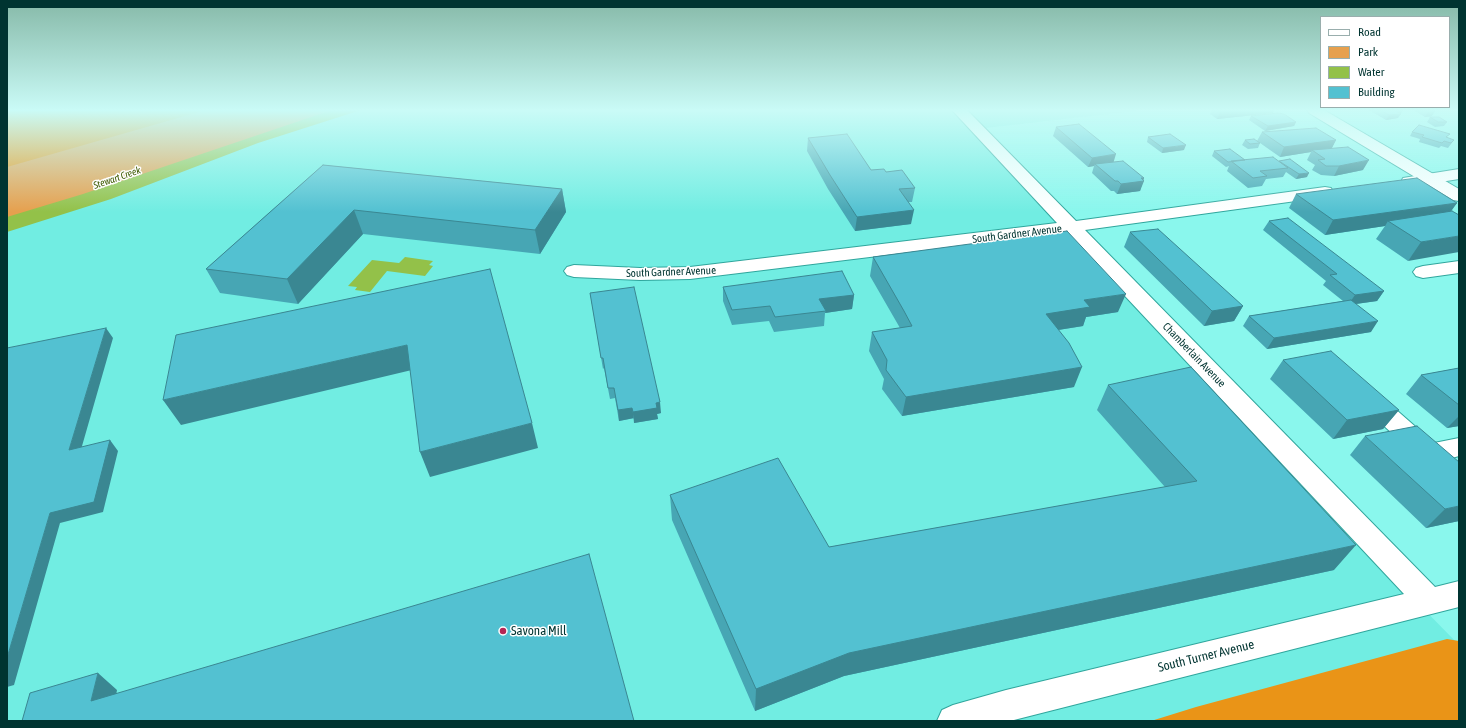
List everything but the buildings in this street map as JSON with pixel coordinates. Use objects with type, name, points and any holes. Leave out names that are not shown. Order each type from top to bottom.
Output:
[{"type":"street","name":"Chamberlain Avenue","points":[[992,144],[1429,601]]},
{"type":"street","points":[[1371,144],[1459,196]]},
{"type":"street","points":[[1389,184],[1459,174]]},
{"type":"street","name":"South Gardner Avenue","points":[[574,271],[625,274],[690,273],[1071,227],[1344,190]]},
{"type":"street","points":[[1423,272],[1459,267]]},
{"type":"street","points":[[1355,387],[1459,479]]},
{"type":"street","points":[[1429,453],[1459,447]]},
{"type":"street","name":"South Turner Avenue","points":[[953,721],[1006,706],[1459,594]]},
{"type":"shaded area","points":[[7,144],[87,144],[7,167]]},
{"type":"shaded area","points":[[245,144],[1000,144],[1407,592],[1459,645],[1459,721],[7,721],[7,224]]},
{"type":"shaded area","points":[[1447,639],[1459,641],[1459,721],[1151,721],[1196,707]]},
{"type":"green space","points":[[7,144],[245,144],[7,224]]},
{"type":"water","points":[[231,144],[255,144],[111,199],[7,232],[7,217],[83,194]]},
{"type":"water","points":[[405,257],[433,261],[429,265],[433,266],[425,276],[387,271],[370,292],[355,290],[357,287],[348,286],[372,260],[399,263]]},
{"type":"place","name":"Savona Mill","points":[[503,631]]},
{"type":"water label","name":"Stewart Creek","points":[[117,178]]}]
